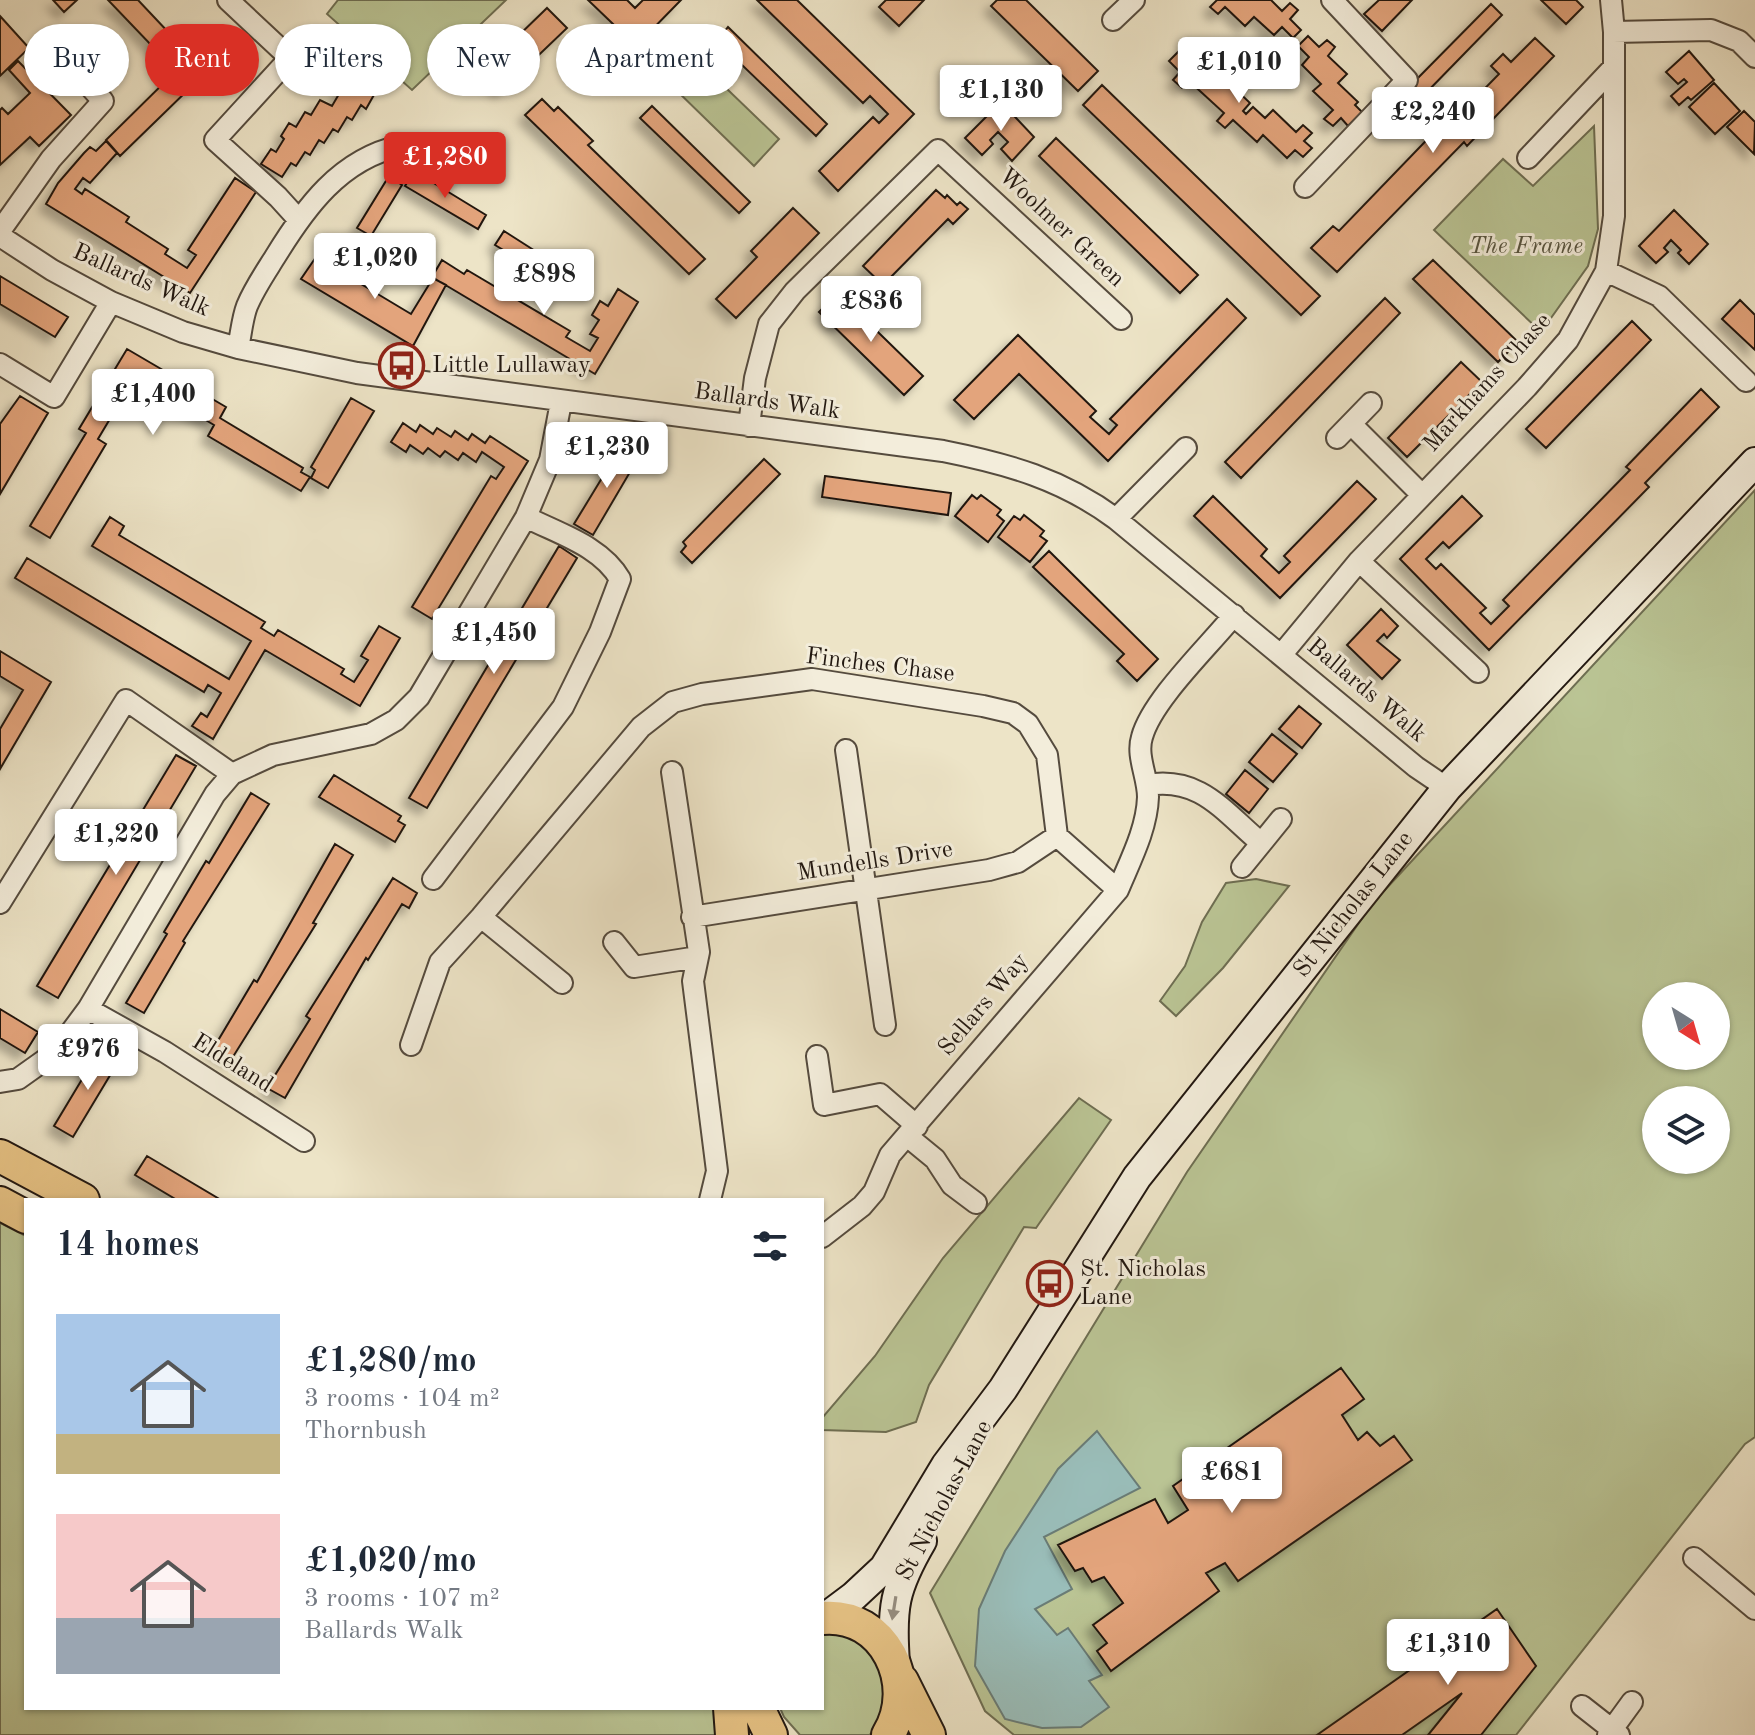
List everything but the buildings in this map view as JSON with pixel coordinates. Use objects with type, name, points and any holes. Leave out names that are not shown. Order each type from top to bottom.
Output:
[{"type":"main road","name":"St Nicholas Lane","points":[[824,1618],[884,1568],[946,1465],[1003,1389],[1137,1177],[1447,788],[1755,462]]},
{"type":"main road","points":[[0,1156],[79,1198]]},
{"type":"main road","points":[[0,1203],[24,1216]]},
{"type":"main road","name":"St Nicholas Lane","points":[[896,1665],[892,1617],[900,1583],[967,1466],[1003,1389]]},
{"type":"main road","points":[[824,1618],[839,1617],[862,1625],[883,1643],[929,1735]]},
{"type":"main road","points":[[888,1735],[900,1709],[896,1665]]},
{"type":"main road","points":[[730,1710],[732,1735]]},
{"type":"main road","points":[[754,1735],[758,1710]]},
{"type":"main road","points":[[759,1710],[771,1735]]},
{"type":"street","points":[[228,0],[290,58],[215,140],[298,219]]},
{"type":"street","points":[[1113,20],[1134,0]]},
{"type":"street","points":[[1305,187],[1407,80],[1333,0]]},
{"type":"street","name":"Markhams Chase","points":[[1282,654],[1359,561],[1527,387],[1568,340],[1606,271],[1614,216],[1614,32],[1611,0]]},
{"type":"street","points":[[1614,32],[1711,30],[1739,41],[1755,57]]},
{"type":"street","points":[[1528,158],[1613,68]]},
{"type":"street","points":[[0,234],[51,159],[103,101],[99,96]]},
{"type":"street","points":[[238,348],[247,307],[298,219],[323,189],[361,159],[379,150],[400,146]]},
{"type":"street","name":"Woolmer Green","points":[[749,426],[755,378],[769,324],[795,291],[938,150],[1121,319]]},
{"type":"street","name":"Ballards Walk","points":[[0,234],[52,270],[111,302],[183,332],[238,348],[357,373],[943,451],[998,462],[1069,490],[1116,519],[1416,767],[1447,788]]},
{"type":"street","points":[[1606,271],[1659,296],[1746,381]]},
{"type":"street","points":[[0,364],[54,397],[111,302]]},
{"type":"street","points":[[0,1082],[18,1079],[56,1052],[88,1009],[215,794],[232,774],[273,755],[371,734],[396,720],[419,697],[526,517],[550,460],[561,402]]},
{"type":"street","points":[[1371,403],[1344,431],[1422,495]]},
{"type":"street","points":[[1116,519],[1186,448]]},
{"type":"street","points":[[433,879],[563,707],[600,632],[620,579],[613,567],[598,553],[526,517]]},
{"type":"street","points":[[1359,561],[1478,672]]},
{"type":"street","name":"Sellars Way","points":[[824,1235],[862,1206],[874,1192],[890,1155],[1118,890],[1143,825],[1148,798],[1140,751],[1141,738],[1149,720],[1234,615]]},
{"type":"street","name":"Finches Chase","points":[[411,1045],[440,962],[641,727],[673,702],[761,685],[812,679],[1013,713],[1028,724],[1047,755],[1057,836]]},
{"type":"street","points":[[0,903],[126,700],[232,774]]},
{"type":"street","points":[[846,750],[885,1025]]},
{"type":"street","points":[[672,772],[698,957],[693,981],[717,1171],[710,1198]]},
{"type":"street","points":[[1147,785],[1168,781],[1195,787],[1261,843]]},
{"type":"street","points":[[1242,867],[1281,819]]},
{"type":"street","points":[[1057,836],[1118,890]]},
{"type":"street","name":"Mundells Drive","points":[[692,917],[989,870],[1018,862],[1057,836]]},
{"type":"street","points":[[481,917],[562,983]]},
{"type":"street","points":[[614,942],[634,967],[698,957]]},
{"type":"street","name":"Eldeland","points":[[88,1009],[165,1052],[304,1141]]},
{"type":"street","points":[[817,1056],[824,1105],[880,1094],[935,1159],[952,1185],[976,1203]]},
{"type":"street","points":[[1694,1558],[1755,1609]]},
{"type":"street","points":[[1582,1706],[1613,1733],[1632,1702]]},
{"type":"green space","points":[[338,0],[506,0],[481,24],[427,24],[427,76],[412,90],[411,24],[338,24],[327,14]]},
{"type":"green space","points":[[682,96],[734,96],[779,139],[754,166]]},
{"type":"green space","name":"The Frame","points":[[1594,126],[1598,229],[1588,266],[1541,332],[1434,230],[1503,159],[1533,186]]},
{"type":"green space","points":[[1755,490],[1755,1437],[1745,1444],[1516,1735],[1014,1735],[985,1711],[930,1593],[1187,1172],[1372,904]]},
{"type":"green space","points":[[1256,879],[1289,886],[1223,968],[1176,1016],[1160,1001],[1185,966],[1202,922],[1226,883]]},
{"type":"green space","points":[[1079,1098],[1111,1120],[1036,1228],[1024,1227],[929,1385],[916,1422],[886,1432],[824,1430],[824,1416],[875,1356],[943,1258]]},
{"type":"green space","points":[[0,1223],[24,1235],[24,1710],[720,1710],[722,1735],[0,1735]]},
{"type":"green space","points":[[835,1631],[859,1640],[883,1663],[890,1689],[875,1731],[869,1735],[800,1735],[781,1710],[824,1710],[824,1634]]},
{"type":"water","points":[[1097,1431],[1140,1488],[1044,1537],[1072,1589],[1035,1609],[1057,1635],[1068,1628],[1102,1675],[1089,1681],[1109,1707],[1081,1727],[1042,1728],[1005,1719],[975,1666],[979,1609],[1005,1551],[1058,1469]]},
{"type":"place","name":"Little Lullaway","points":[[401,366]]},
{"type":"place","name":"St. Nicholas Lane","points":[[1049,1284]]}]
